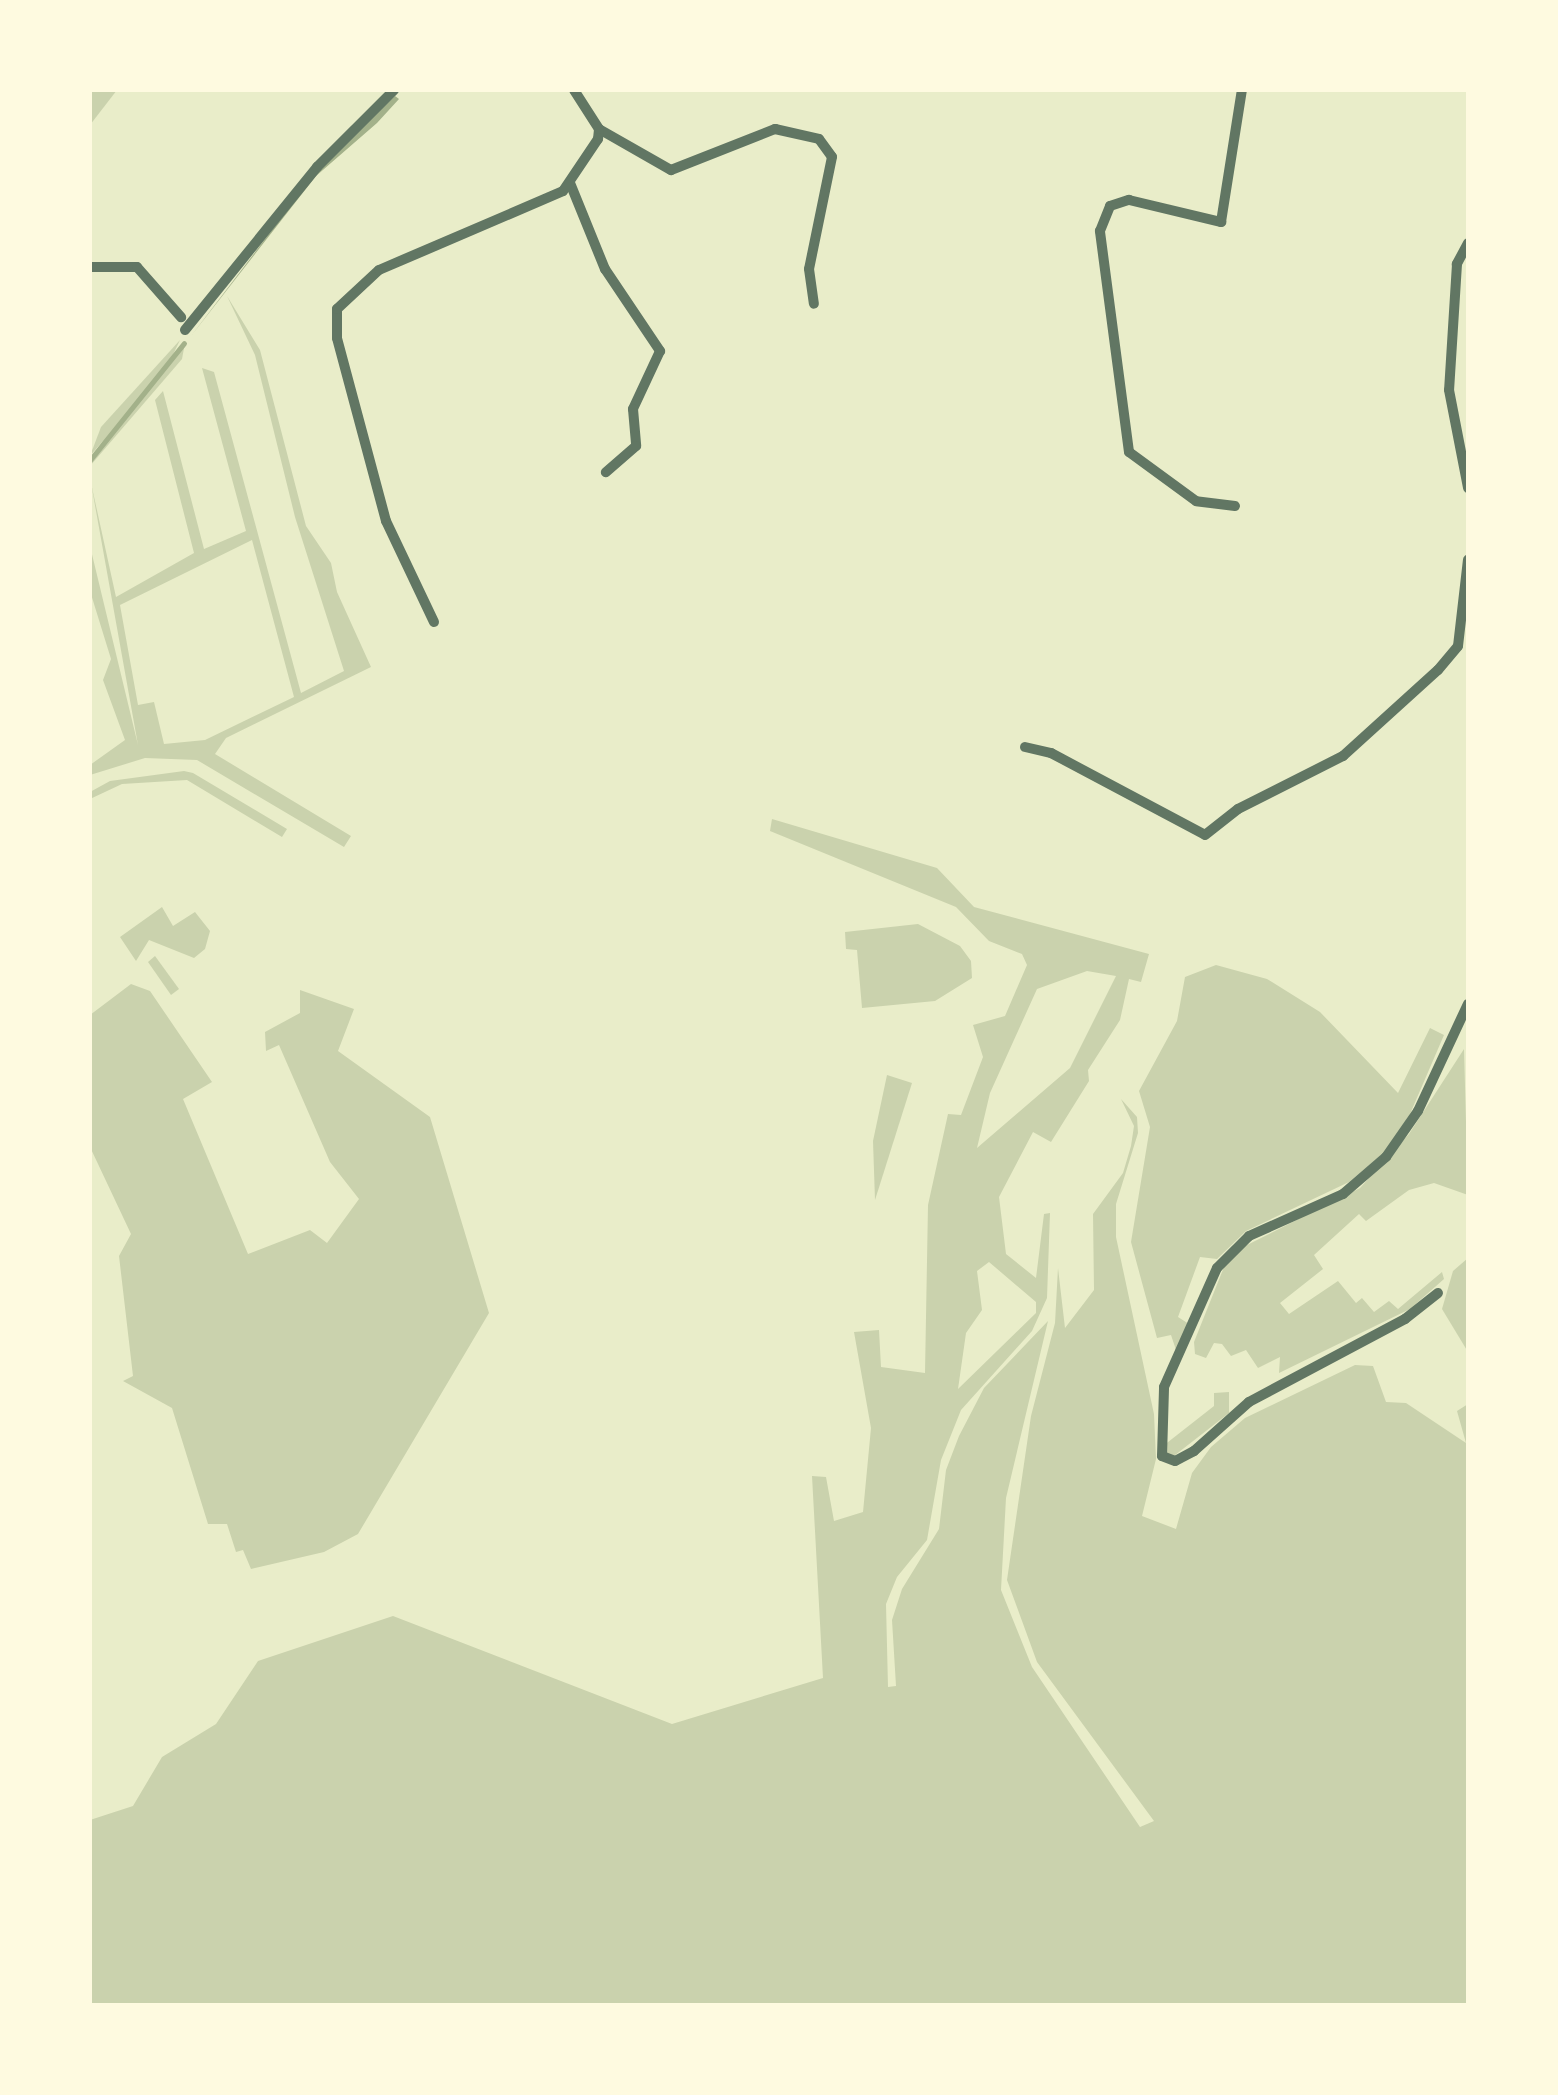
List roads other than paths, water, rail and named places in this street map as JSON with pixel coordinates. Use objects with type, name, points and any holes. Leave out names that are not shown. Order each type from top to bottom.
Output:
[{"type":"street","points":[[185,330],[316,166],[394,90]]},
{"type":"street","points":[[574,90],[600,130],[671,170],[775,129],[820,140],[832,157],[809,270],[814,304]]},
{"type":"street","points":[[1235,506],[1196,500],[1129,452],[1100,231],[1110,206],[1129,200],[1221,222],[1242,90]]},
{"type":"street","points":[[434,622],[386,521],[337,338],[337,310],[379,270],[570,183],[600,130]]},
{"type":"street","points":[[570,183],[605,269],[660,351],[633,409],[636,446],[606,472]]},
{"type":"street","points":[[1468,243],[1457,264],[1449,390],[1468,488]]},
{"type":"street","points":[[90,267],[137,268],[181,317]]},
{"type":"street","points":[[1025,748],[1051,753],[1205,835],[1238,809],[1308,779],[1360,743],[1438,670],[1464,640],[1468,560]]},
{"type":"street","points":[[1438,1293],[1404,1319],[1249,1402],[1194,1451],[1175,1461],[1162,1456],[1164,1387],[1217,1268],[1249,1236],[1343,1194],[1386,1157],[1418,1112],[1468,1004]]},
{"type":"waterway","points":[[90,460],[184,343]]}]
